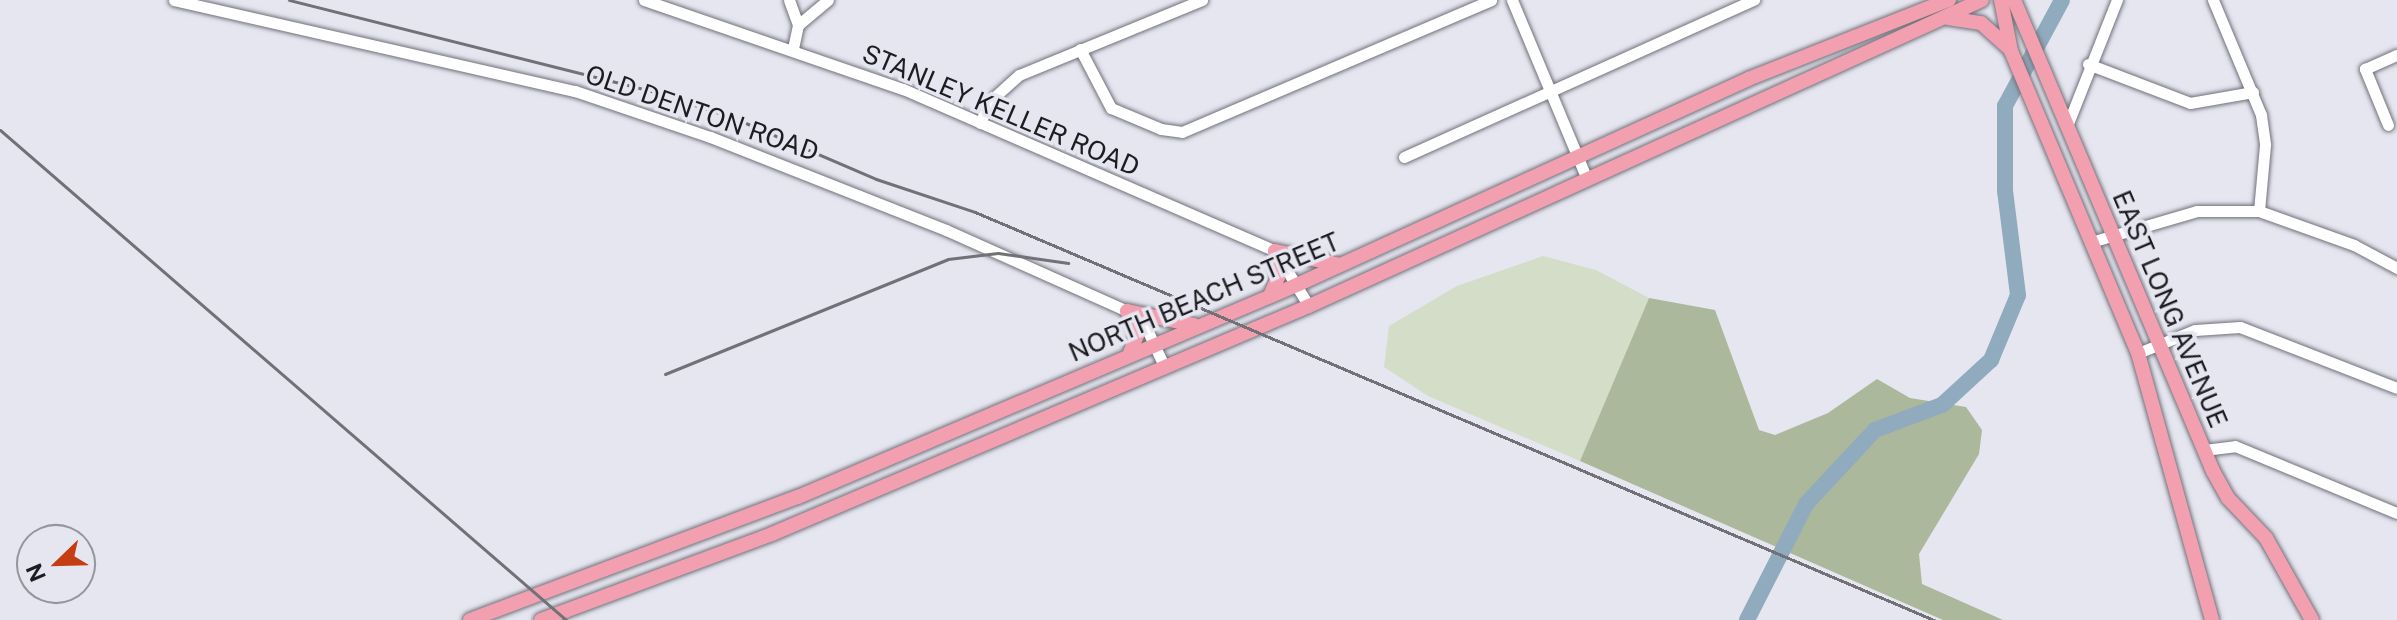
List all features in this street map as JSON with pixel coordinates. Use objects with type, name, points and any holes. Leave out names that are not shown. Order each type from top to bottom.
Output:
[{"type":"main road","name":"NORTH BEACH STREET","points":[[470,620],[763,511],[1299,284],[1576,154],[1748,79],[1949,0]]},
{"type":"main road","name":"NORTH BEACH STREET","points":[[541,620],[772,534],[1165,368],[1309,306],[1586,177],[1982,0]]},
{"type":"main road","name":"EAST LONG AVENUE","points":[[2001,0],[2011,51],[2138,353],[2212,620]]},
{"type":"main road","name":"EAST LONG AVENUE","points":[[2014,0],[2204,450],[2228,498],[2266,538],[2312,620]]},
{"type":"main road","points":[[1944,17],[1981,23],[2011,51]]},
{"type":"main road","points":[[1748,79],[1758,102]]},
{"type":"main road","points":[[1270,296],[1278,277],[1275,251],[1341,265]]},
{"type":"main road","points":[[1127,311],[1198,325]]},
{"type":"main road","points":[[1127,311],[1138,333],[1129,355]]},
{"type":"main road","points":[[929,441],[939,463]]},
{"type":"main road","points":[[763,511],[772,534]]},
{"type":"street","name":"OLD DENTON ROAD","points":[[174,0],[575,91],[823,179],[1127,311],[1145,325],[1165,368]]},
{"type":"street","name":"STANLEY KELLER ROAD","points":[[644,0],[793,48],[980,123],[1275,251]]},
{"type":"street","points":[[789,0],[798,25],[793,48]]},
{"type":"street","points":[[798,25],[828,0]]},
{"type":"street","points":[[980,123],[1002,87],[1045,61],[1202,0]]},
{"type":"street","points":[[1080,49],[1111,108],[1161,129],[1182,132],[1491,0]]},
{"type":"street","points":[[1512,0],[1586,177]]},
{"type":"street","points":[[1404,157],[1754,0]]},
{"type":"street","points":[[2067,126],[2088,64],[2117,0]]},
{"type":"street","points":[[2213,0],[2253,92],[2265,145],[2259,211]]},
{"type":"street","points":[[2388,125],[2365,69],[2397,55]]},
{"type":"street","points":[[2088,64],[2190,103],[2253,92]]},
{"type":"street","points":[[2091,242],[2110,233],[2197,211],[2259,211],[2354,245],[2396,267]]},
{"type":"street","points":[[1275,251],[1299,284],[1309,306]]},
{"type":"street","points":[[2138,353],[2195,330],[2240,327],[2397,388]]},
{"type":"street","points":[[2204,450],[2235,446],[2397,513]]},
{"type":"green space","points":[[1543,256],[1596,270],[1649,298],[1580,461],[1428,396],[1384,367],[1389,326],[1457,286]]},
{"type":"green space","points":[[1649,298],[1715,310],[1759,430],[1775,435],[1828,413],[1877,379],[1910,398],[1966,407],[1982,430],[1979,454],[1919,554],[1922,584],[2003,620],[1943,620],[1580,461]]},
{"type":"waterway","points":[[1747,620],[1806,504],[1875,430],[1942,405],[1991,360],[2018,295],[2005,191],[2005,106],[2062,0]]},
{"type":"railway","points":[[289,0],[651,91],[734,118],[876,179],[975,212],[1934,620]]},
{"type":"railway","points":[[0,130],[566,620]]},
{"type":"railway","points":[[665,374],[948,259],[998,253],[1068,263]]}]
